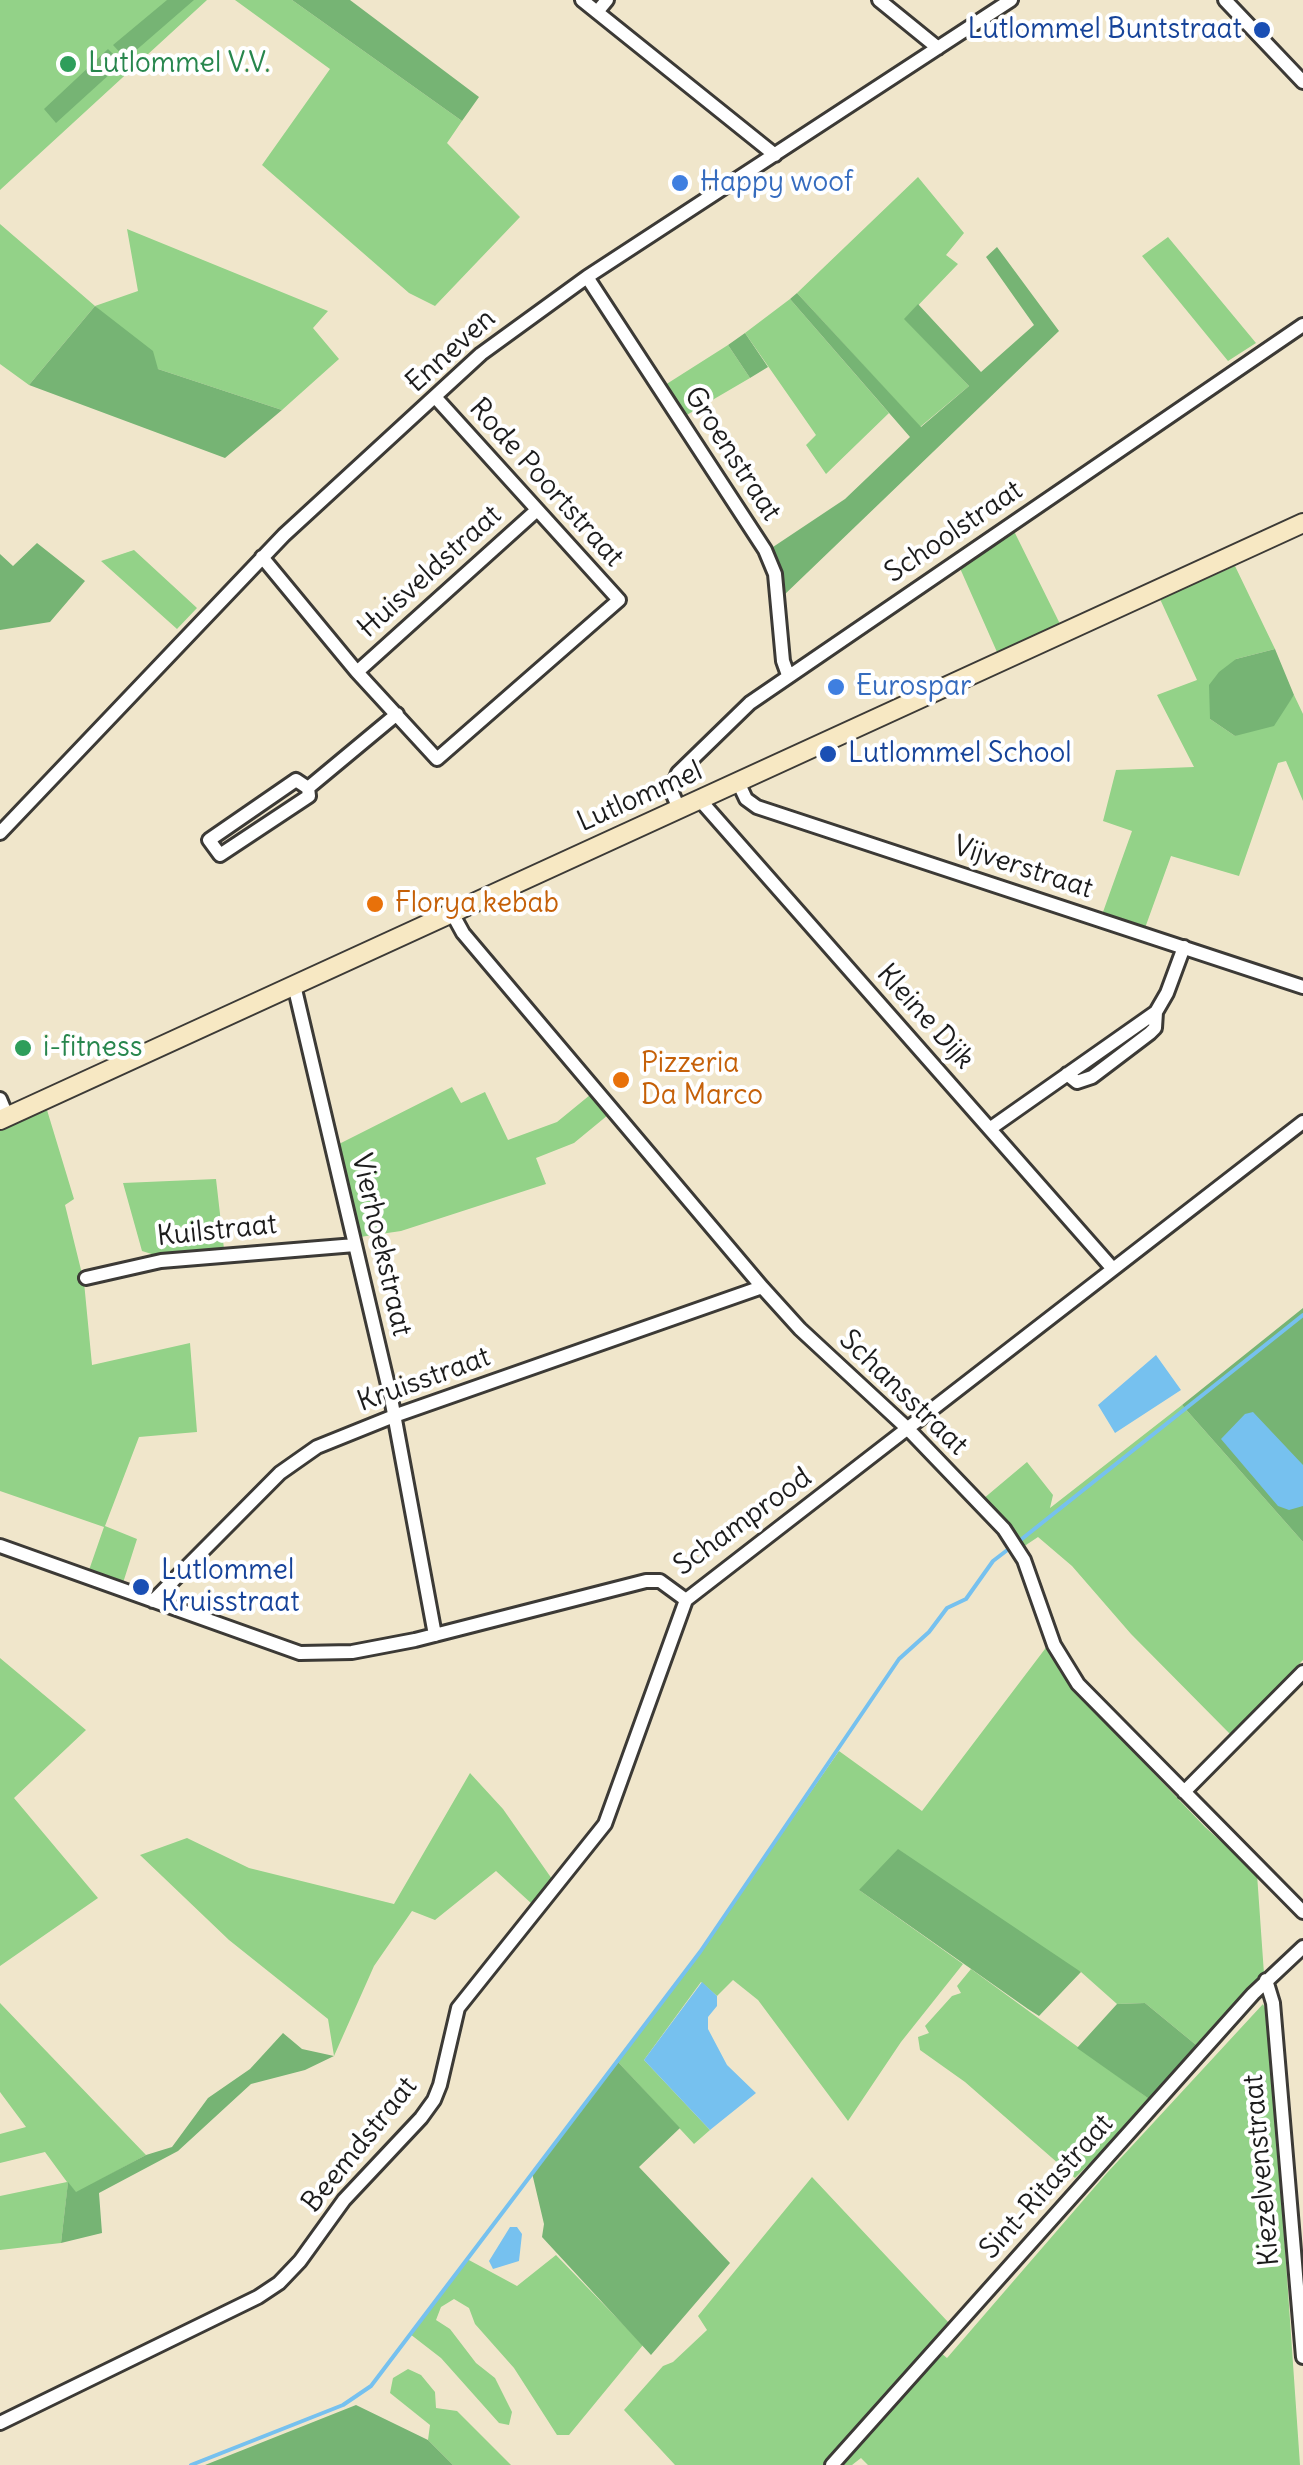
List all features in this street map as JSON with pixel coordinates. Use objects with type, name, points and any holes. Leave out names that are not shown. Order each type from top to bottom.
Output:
[{"type":"main road","name":"Lutlommel","points":[[2,1112],[294,985],[1303,524]]},
{"type":"street","points":[[582,0],[775,154]]},
{"type":"street","points":[[597,12],[607,0]]},
{"type":"street","points":[[879,0],[938,48]]},
{"type":"street","name":"Enneven","points":[[0,834],[262,557],[507,332],[1011,0]]},
{"type":"street","points":[[1225,0],[1303,82]]},
{"type":"street","name":"Groenstraat","points":[[588,277],[765,550],[774,574],[783,662],[788,675]]},
{"type":"street","name":"Schoolstraat","points":[[678,809],[672,790],[678,773],[750,704],[1303,325]]},
{"type":"street","name":"Rode Poortstraat","points":[[397,714],[437,759],[618,600],[436,398]]},
{"type":"street","name":"Huisveldstraat","points":[[357,672],[537,510]]},
{"type":"street","points":[[262,557],[397,714],[308,788]]},
{"type":"street","points":[[296,780],[308,788],[309,796],[220,855],[209,840],[296,780]]},
{"type":"street","name":"Vijverstraat","points":[[738,782],[746,799],[757,807],[1303,987]]},
{"type":"street","name":"Kleine Dijk","points":[[700,800],[1112,1269]]},
{"type":"street","name":"Schansstraat","points":[[452,913],[463,933],[762,1287],[800,1329],[908,1428],[1016,1545],[1054,1645],[1068,1670],[1303,1912]]},
{"type":"street","points":[[990,1128],[1156,1012],[1184,947]]},
{"type":"street","name":"Vierhoekstraat","points":[[294,985],[394,1416],[435,1635]]},
{"type":"street","name":"Schamprood","points":[[0,1546],[300,1653],[352,1652],[435,1635],[646,1581],[660,1581],[686,1600],[1303,1122]]},
{"type":"street","name":"Kuilstraat","points":[[86,1278],[161,1261],[355,1245]]},
{"type":"street","name":"Kruisstraat","points":[[153,1601],[296,1458],[394,1416],[762,1287]]},
{"type":"street","name":"Beemdstraat","points":[[0,2423],[268,2290],[300,2261],[344,2200],[421,2118],[440,2084],[458,2008],[605,1824],[686,1600]]},
{"type":"street","points":[[1184,1792],[1303,1672]]},
{"type":"street","name":"Sint-Ritastraat","points":[[832,2465],[1266,1980],[1303,1947]]},
{"type":"street","name":"Kiezelvenstraat","points":[[1266,1980],[1273,2004],[1303,2357]]},
{"type":"green space","name":"Lutlommel V.V.","points":[[0,0],[207,0],[0,190]]},
{"type":"green space","points":[[167,0],[194,0],[126,59],[113,45]]},
{"type":"green space","points":[[235,0],[292,0],[462,121],[447,143],[520,217],[435,306],[409,293],[262,165],[330,69]]},
{"type":"green space","points":[[292,0],[350,0],[479,97],[462,121]]},
{"type":"green space","points":[[108,49],[122,63],[56,123],[44,109]]},
{"type":"green space","points":[[918,177],[964,233],[946,255],[958,264],[905,319],[969,386],[920,427],[797,293]]},
{"type":"green space","points":[[0,224],[95,306],[29,385],[0,364]]},
{"type":"green space","points":[[127,229],[328,311],[313,328],[339,359],[282,410],[158,369],[95,306],[138,291]]},
{"type":"green space","points":[[1168,237],[1256,343],[1228,361],[1142,256]]},
{"type":"green space","points":[[997,247],[1059,331],[782,597],[782,579],[770,549],[845,499],[910,437],[790,299],[797,293],[921,427],[969,386],[904,319],[918,304],[981,372],[1034,325],[986,257]]},
{"type":"green space","points":[[790,299],[889,413],[826,474],[806,445],[816,435],[745,333]]},
{"type":"green space","points":[[95,306],[153,351],[158,369],[282,410],[225,458],[29,385]]},
{"type":"green space","points":[[745,333],[768,367],[750,378],[728,345]]},
{"type":"green space","points":[[728,345],[750,378],[685,416],[665,385]]},
{"type":"green space","points":[[1013,529],[1060,624],[997,652],[959,566]]},
{"type":"green space","points":[[37,543],[85,581],[50,622],[0,630],[0,554],[13,566]]},
{"type":"green space","points":[[134,550],[197,608],[177,629],[101,561]]},
{"type":"green space","points":[[1235,566],[1275,649],[1236,659],[1210,719],[1235,736],[1285,707],[1294,695],[1303,714],[1303,801],[1286,761],[1278,763],[1239,876],[1171,856],[1145,928],[1103,912],[1132,831],[1103,821],[1116,770],[1194,767],[1157,695],[1197,680],[1160,599]]},
{"type":"green space","points":[[1275,649],[1294,695],[1274,726],[1235,736],[1210,719],[1209,685],[1236,659]]},
{"type":"green space","points":[[452,1087],[461,1103],[485,1092],[508,1140],[557,1122],[590,1095],[608,1115],[574,1143],[536,1158],[546,1184],[401,1231],[360,1237],[339,1144]]},
{"type":"green space","points":[[47,1110],[74,1199],[65,1205],[84,1282],[92,1365],[190,1343],[197,1432],[139,1437],[105,1526],[137,1539],[122,1586],[88,1573],[104,1527],[0,1491],[0,1131]]},
{"type":"green space","points":[[216,1179],[224,1249],[158,1256],[142,1251],[123,1183]]},
{"type":"green space","points":[[1303,1308],[1303,1542],[1182,1405]]},
{"type":"green space","points":[[1182,1405],[1303,1542],[1303,1660],[1231,1735],[1131,1634],[1072,1566],[1038,1537],[1023,1547],[983,1499],[1027,1462],[1053,1495],[1050,1508]]},
{"type":"green space","points":[[1048,1645],[1072,1688],[1205,1827],[1257,1874],[1264,1974],[1201,2049],[1145,2003],[1117,2004],[1081,1972],[859,1890],[963,1964],[901,2042],[848,2121],[758,2000],[733,1980],[717,1996],[701,1982],[644,2060],[710,2130],[694,2144],[617,2061],[700,1952],[839,1751],[922,1811]]},
{"type":"green space","points":[[0,1658],[86,1730],[14,1798],[98,1898],[0,1966]]},
{"type":"green space","points":[[470,1773],[503,1809],[552,1879],[532,1904],[496,1871],[435,1920],[412,1911],[374,1966],[334,2056],[328,2019],[229,1940],[140,1855],[187,1838],[249,1868],[394,1904]]},
{"type":"green space","points":[[898,1849],[1081,1972],[1039,2016],[1028,2009],[859,1890]]},
{"type":"green space","points":[[971,1969],[1152,2101],[1075,2178],[965,2082],[920,2050],[918,2037],[929,2033],[925,2026],[952,1996],[961,1993],[957,1986]]},
{"type":"green space","points":[[0,2003],[146,2155],[76,2193],[68,2183],[61,2243],[0,2250],[0,2196],[67,2182],[45,2152],[0,2163],[0,2134],[26,2127],[0,2092]]},
{"type":"green space","points":[[1145,2003],[1201,2049],[1152,2101],[1077,2048],[1117,2004]]},
{"type":"green space","points":[[1263,2004],[1269,2016],[1300,2465],[868,2465],[861,2458],[852,2465],[840,2465],[941,2353],[947,2358],[1106,2174]]},
{"type":"green space","points":[[283,2033],[302,2049],[334,2056],[305,2070],[251,2084],[178,2151],[99,2193],[102,2233],[61,2243],[68,2182],[76,2192],[146,2155],[172,2147],[208,2098],[250,2069]]},
{"type":"green space","points":[[617,2061],[680,2128],[639,2167],[730,2263],[651,2355],[542,2237],[544,2224],[532,2173]]},
{"type":"green space","points":[[812,2177],[949,2323],[823,2465],[675,2465],[624,2410],[663,2366],[673,2362],[707,2330],[698,2316]]},
{"type":"green space","points":[[556,2255],[643,2345],[569,2435],[557,2435],[514,2368],[475,2324],[469,2308],[454,2299],[441,2307],[436,2320],[450,2329],[476,2363],[495,2378],[512,2412],[509,2425],[499,2423],[441,2358],[410,2334],[467,2259],[517,2286]]},
{"type":"green space","points":[[408,2369],[421,2375],[435,2392],[436,2408],[457,2411],[511,2465],[453,2465],[428,2440],[430,2425],[390,2393],[393,2378]]},
{"type":"green space","points":[[356,2405],[428,2440],[453,2465],[205,2465]]},
{"type":"water","points":[[1156,1355],[1181,1390],[1115,1433],[1098,1405]]},
{"type":"water","points":[[1253,1412],[1303,1465],[1303,1506],[1289,1510],[1278,1506],[1221,1439],[1245,1414]]},
{"type":"water","points":[[702,1982],[717,1996],[717,2006],[708,2017],[708,2029],[727,2065],[756,2093],[710,2130],[644,2060]]},
{"type":"water","points":[[510,2227],[517,2227],[522,2234],[519,2261],[493,2269],[489,2261]]},
{"type":"waterway","points":[[1018,1542],[1303,1315]]},
{"type":"waterway","points":[[191,2465],[343,2405],[371,2386],[700,1952],[899,1659],[929,1632],[947,1608],[966,1599],[993,1561],[1010,1548]]},
{"type":"place","name":"Lutlommel Buntstraat","points":[[1262,30]]},
{"type":"place","name":"Lutlommel V.V.","points":[[68,64]]},
{"type":"place","name":"Happy woof","points":[[680,183]]},
{"type":"place","name":"Eurospar","points":[[836,687]]},
{"type":"place","name":"Lutlommel School","points":[[828,754]]},
{"type":"place","name":"Florya kebab","points":[[375,904]]},
{"type":"place","name":"i-fitness","points":[[23,1048]]},
{"type":"place","name":"Pizzeria Da Marco","points":[[621,1080]]},
{"type":"place","name":"Lutlommel Kruisstraat","points":[[141,1587]]}]
